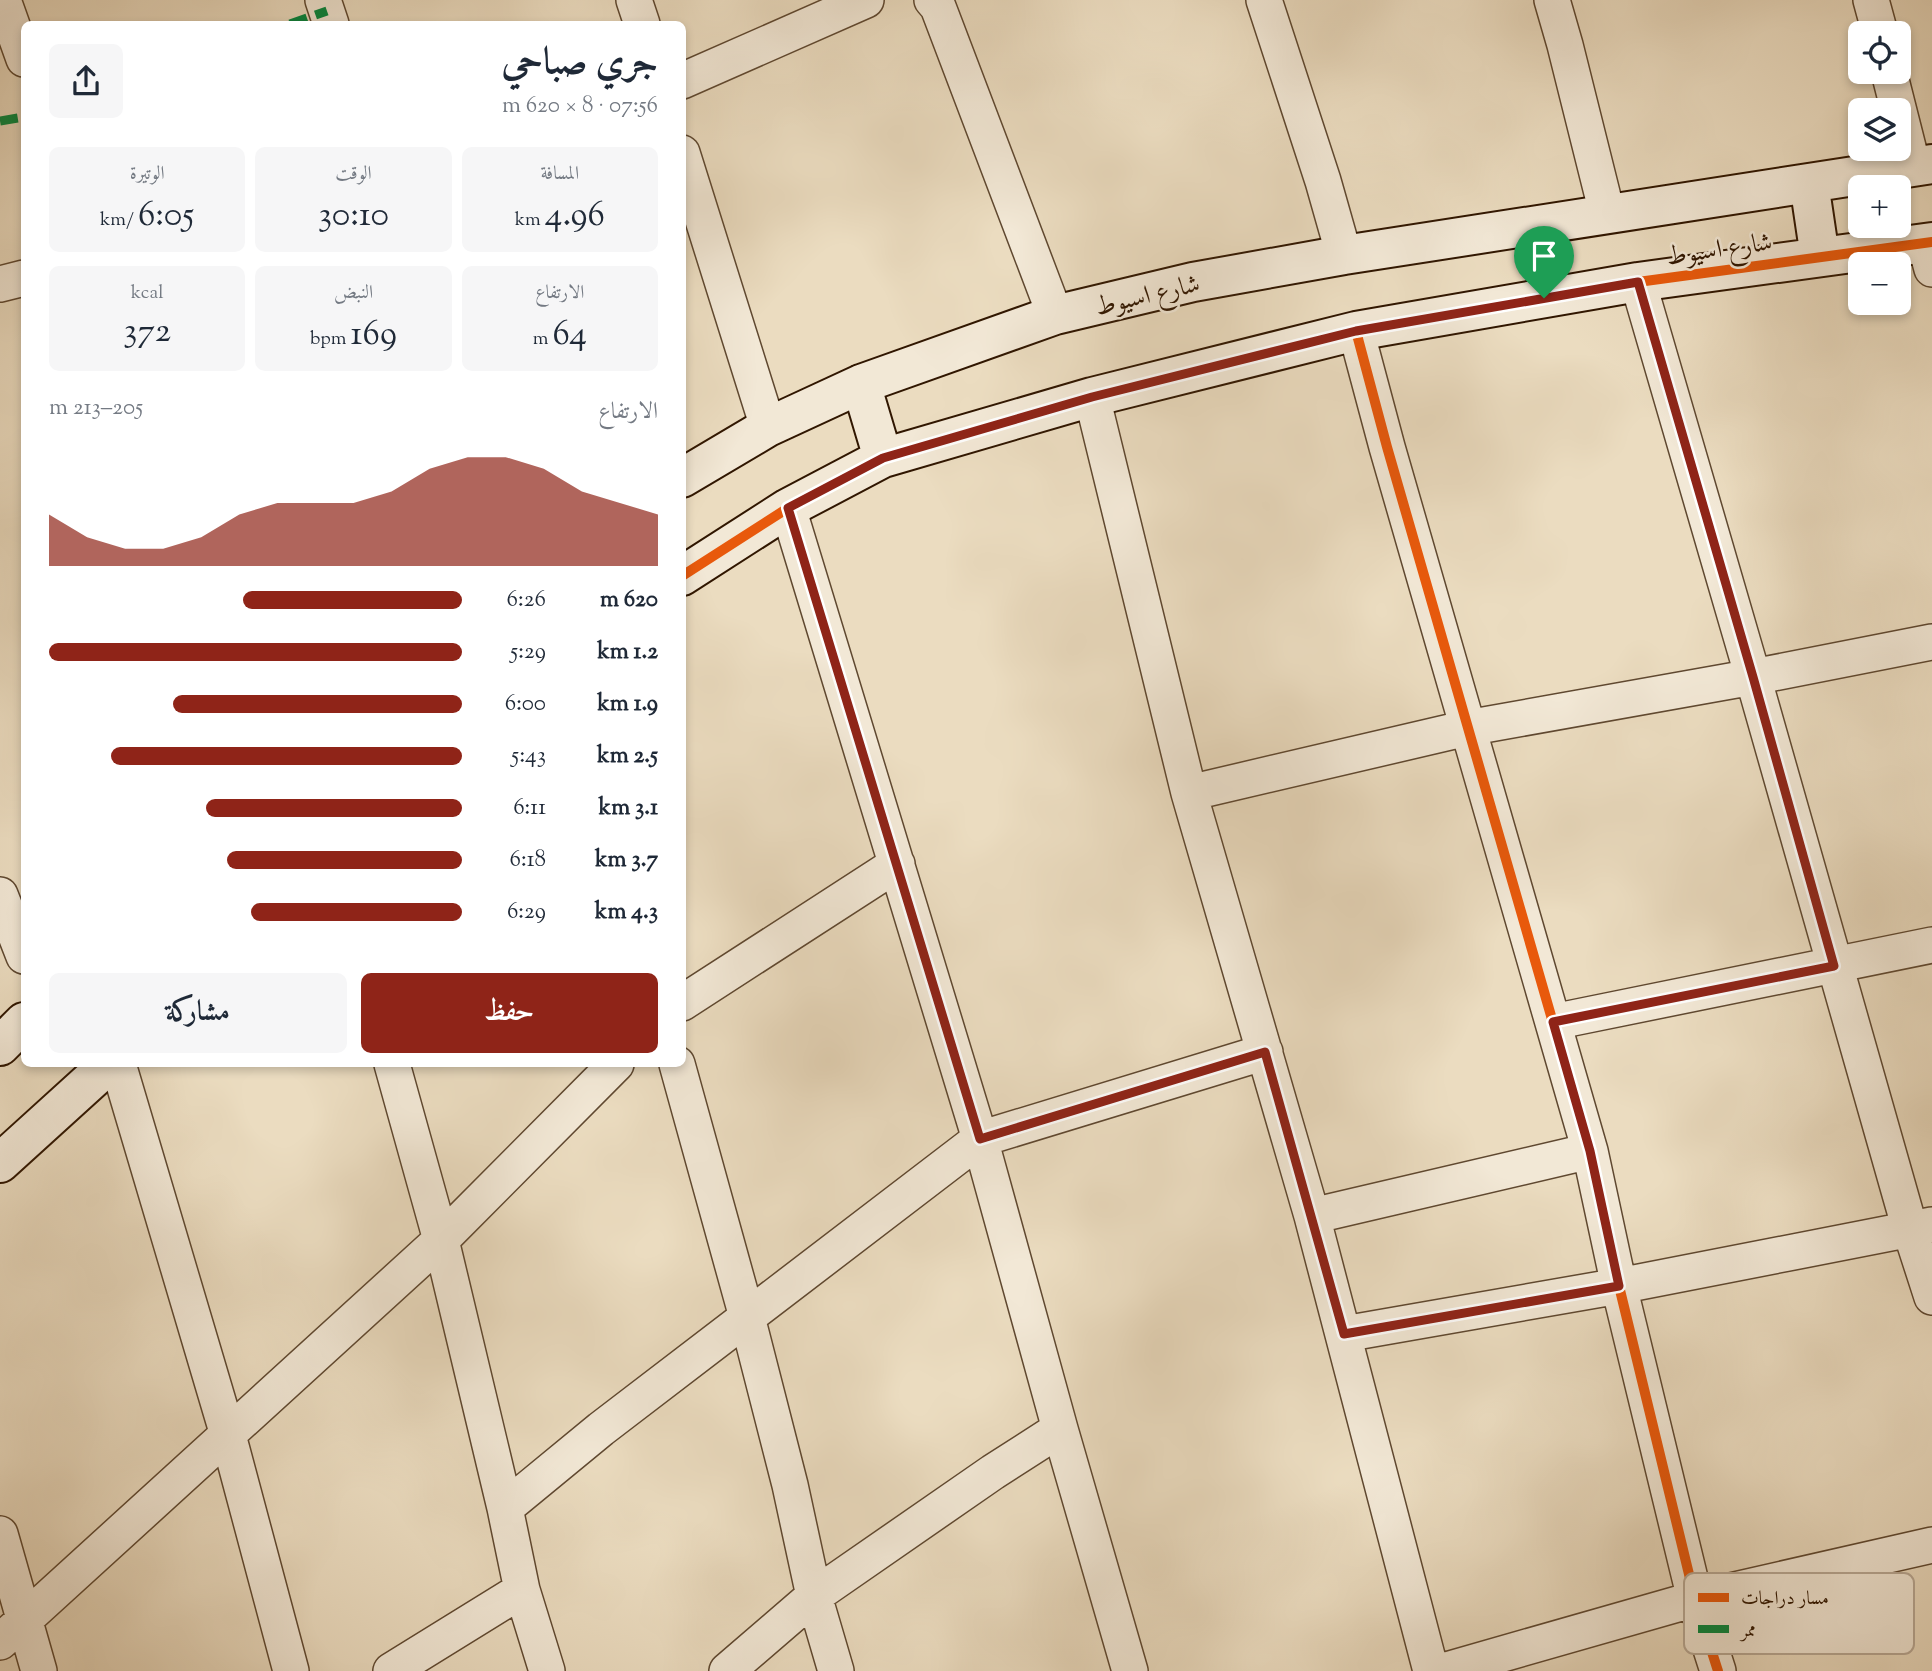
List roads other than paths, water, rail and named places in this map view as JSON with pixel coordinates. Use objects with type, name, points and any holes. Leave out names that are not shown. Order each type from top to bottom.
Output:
[{"type":"street","points":[[3,0],[21,50]]},
{"type":"street","points":[[323,0],[330,21]]},
{"type":"street","points":[[634,0],[641,21]]},
{"type":"street","points":[[686,79],[866,0]]},
{"type":"street","points":[[932,0],[938,7],[1055,315]]},
{"type":"street","points":[[1264,0],[1323,181],[1344,255]]},
{"type":"street","points":[[1552,0],[1607,213]]},
{"type":"street","points":[[1871,0],[1877,21]]},
{"type":"street","points":[[1893,84],[1923,165]]},
{"type":"street","name":"شارع اسيوط","points":[[686,476],[768,427],[861,384],[1055,315],[1194,282],[1344,255],[1923,165]]},
{"type":"street","points":[[686,166],[768,427]]},
{"type":"street","points":[[1809,183],[1820,257]]},
{"type":"street","name":"شارع اسيوط","points":[[686,573],[788,508],[883,458],[1092,397],[1356,331],[1638,282],[1820,257],[1930,251]]},
{"type":"street","points":[[0,284],[21,279]]},
{"type":"street","points":[[1638,282],[1834,966],[1921,1227],[1932,1297]]},
{"type":"street","points":[[1356,331],[1467,728],[1590,1151],[1619,1286],[1689,1573]]},
{"type":"street","points":[[861,384],[883,458]]},
{"type":"street","points":[[1092,397],[1189,793],[1312,1216],[1431,1671]]},
{"type":"street","points":[[788,508],[980,1139],[1129,1671]]},
{"type":"street","points":[[1189,793],[1467,728],[1932,642]]},
{"type":"street","points":[[686,1000],[897,864]]},
{"type":"street","points":[[0,895],[21,948]]},
{"type":"street","points":[[1553,1022],[1932,945]]},
{"type":"street","points":[[0,1046],[21,1025]]},
{"type":"street","points":[[505,1508],[601,1430],[980,1139],[1265,1052]]},
{"type":"street","points":[[0,1163],[106,1067]]},
{"type":"street","points":[[119,1067],[228,1435],[291,1671]]},
{"type":"street","points":[[393,1067],[441,1240],[522,1590],[547,1671]]},
{"type":"street","points":[[12,1631],[441,1240],[613,1067]]},
{"type":"street","points":[[678,1067],[747,1317],[790,1485],[814,1596],[835,1671]]},
{"type":"street","points":[[1312,1216],[1590,1151]]},
{"type":"street","points":[[1344,1334],[1619,1286],[1921,1227]]},
{"type":"street","points":[[727,1671],[814,1596],[1060,1429]]},
{"type":"street","points":[[0,1534],[12,1631],[39,1671]]},
{"type":"street","points":[[1809,1573],[1932,1545]]},
{"type":"street","points":[[391,1671],[522,1590]]},
{"type":"street","points":[[1443,1671],[1684,1602]]},
{"type":"street","points":[[1713,1654],[1718,1671]]}]
